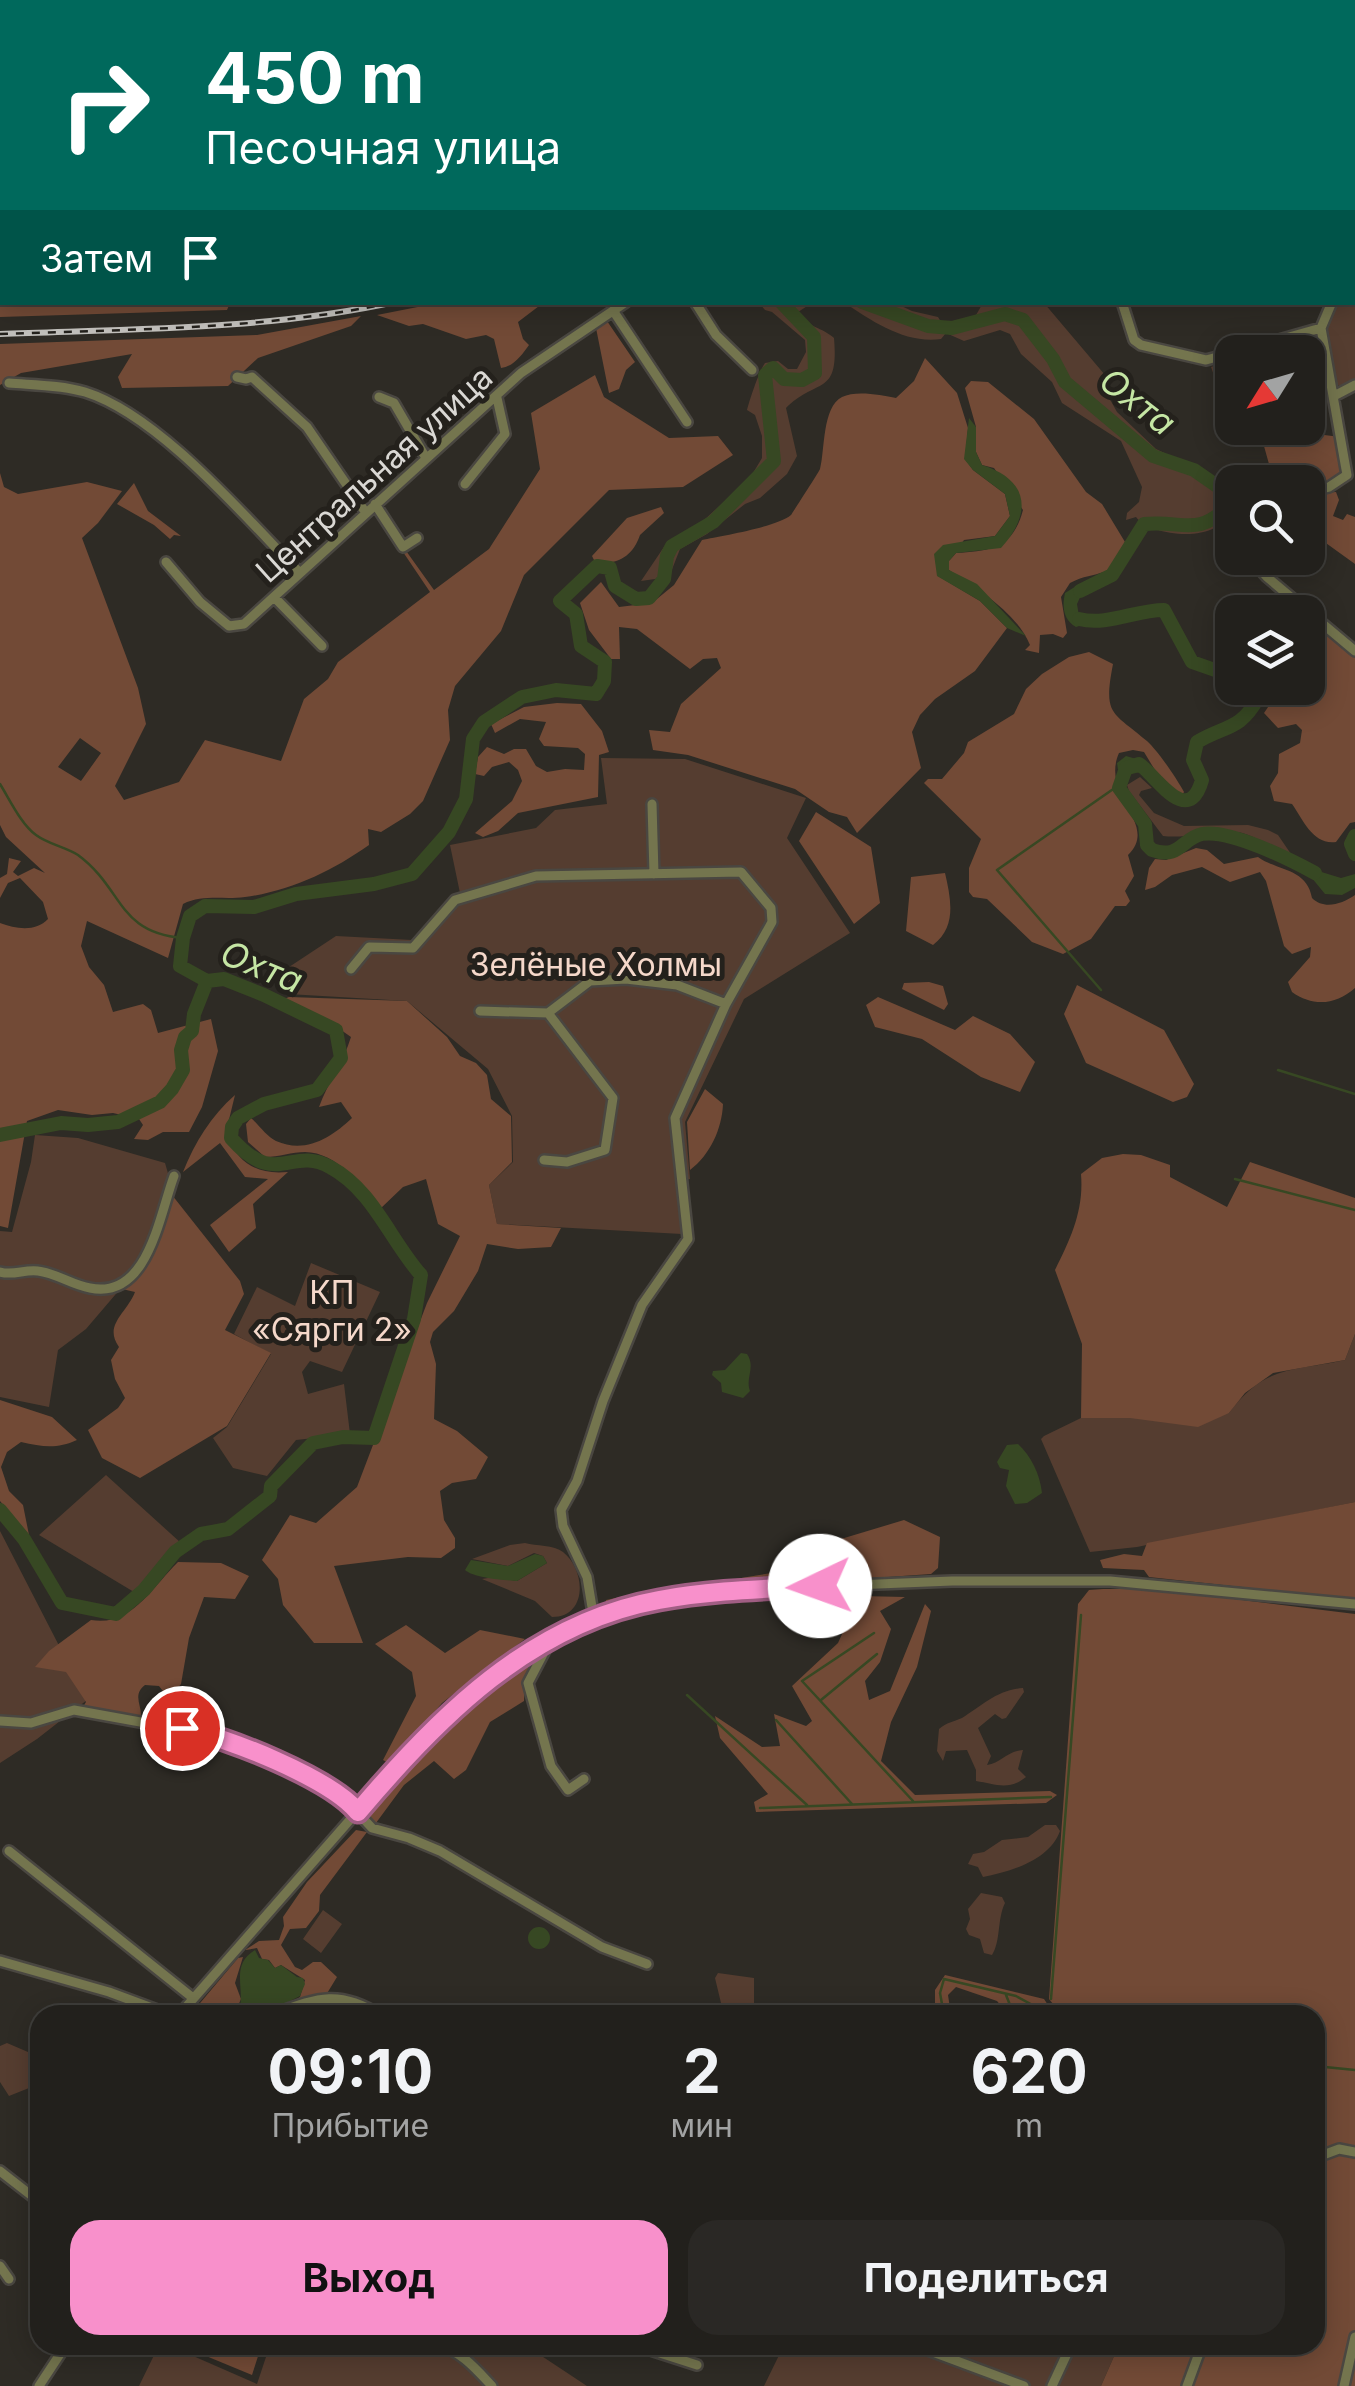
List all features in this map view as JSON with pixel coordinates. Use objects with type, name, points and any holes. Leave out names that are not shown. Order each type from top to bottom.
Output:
[{"type":"street","name":"Центральная улица","points":[[166,562],[200,602],[229,626],[244,624],[521,373],[622,305]]},
{"type":"street","points":[[697,305],[716,335],[752,370]]},
{"type":"street","points":[[1123,305],[1134,340],[1141,346],[1206,360],[1215,358]]},
{"type":"street","points":[[1325,489],[1348,475],[1350,457],[1321,328],[1331,305]]},
{"type":"street","points":[[614,312],[687,422]]},
{"type":"street","points":[[1297,335],[1321,328]]},
{"type":"street","points":[[237,377],[252,376],[307,426],[366,513]]},
{"type":"street","points":[[9,383],[83,392],[120,406],[190,460],[300,573]]},
{"type":"street","points":[[1334,396],[1355,385]]},
{"type":"street","points":[[379,397],[394,402],[426,458]]},
{"type":"street","points":[[465,484],[505,434],[497,398]]},
{"type":"street","points":[[375,504],[404,546],[417,538]]},
{"type":"street","points":[[1265,575],[1355,651]]},
{"type":"street","points":[[275,598],[322,646]]},
{"type":"street","points":[[652,804],[654,874]]},
{"type":"street","points":[[351,969],[369,947],[413,948],[455,900],[536,876],[741,872],[771,908],[772,922],[726,1004],[676,1118],[688,1239],[642,1306],[603,1400],[577,1481],[561,1510],[563,1526],[587,1577],[594,1619]]},
{"type":"street","points":[[480,1011],[548,1013],[590,981],[626,979],[678,985],[726,1004]]},
{"type":"street","points":[[544,1160],[567,1162],[605,1150],[614,1098],[548,1013]]},
{"type":"street","points":[[0,1288],[4,1274],[36,1270],[87,1288],[104,1290],[122,1284],[137,1272],[146,1256],[174,1176]]},
{"type":"street","points":[[187,2005],[454,1707],[551,1639],[594,1619],[658,1600],[754,1590],[967,1581],[1110,1581],[1355,1604]]},
{"type":"street","points":[[551,1639],[528,1683],[551,1766],[568,1790],[584,1780]]},
{"type":"street","points":[[0,1720],[32,1723],[68,1711],[81,1711],[212,1735],[318,1782],[344,1798],[372,1828],[440,1851],[602,1947],[647,1964]]},
{"type":"street","points":[[9,1851],[193,1998]]},
{"type":"street","points":[[0,1961],[144,2005]]},
{"type":"street","points":[[303,2005],[331,1996],[362,2005]]},
{"type":"street","points":[[1325,2154],[1339,2149],[1355,2152]]},
{"type":"street","points":[[0,2171],[30,2193]]},
{"type":"street","points":[[0,2266],[9,2279]]},
{"type":"street","points":[[1344,2386],[1355,2337]]},
{"type":"street","points":[[39,2386],[59,2355]]},
{"type":"street","points":[[458,2355],[492,2386]]},
{"type":"street","points":[[666,2355],[697,2365]]},
{"type":"street","points":[[941,2355],[1024,2386]]},
{"type":"street","points":[[1052,2386],[1066,2355]]},
{"type":"street","points":[[1188,2386],[1199,2355]]},
{"type":"green space","points":[[761,305],[809,305],[798,312],[834,338],[835,357],[829,378],[786,408],[797,456],[787,474],[760,498],[745,504],[707,534],[680,549],[669,577],[641,581],[668,541],[703,521],[750,478],[762,458],[762,436],[755,415],[747,410],[760,372],[765,363],[778,361],[788,369],[797,369],[806,352],[805,340]]},
{"type":"green space","points":[[848,305],[899,305],[938,317],[944,327],[976,315],[982,305],[1046,305],[1105,375],[1102,385],[1117,412],[1156,449],[1215,477],[1215,527],[1179,534],[1161,531],[1136,517],[1126,520],[1127,513],[1139,502],[1142,487],[1121,441],[1062,403],[1052,382],[1021,354],[1010,334],[1000,330],[964,341],[946,333],[941,339],[928,340],[903,335]]},
{"type":"green space","points":[[1335,305],[1355,305],[1355,382],[1342,389],[1337,384],[1326,323]]},
{"type":"green space","name":"Зелёные Холмы","points":[[601,758],[685,759],[806,798],[787,838],[850,933],[744,999],[685,1122],[690,1179],[677,1181],[682,1234],[497,1224],[489,1185],[513,1162],[512,1116],[488,1069],[407,1001],[288,994],[286,969],[336,936],[412,940],[460,893],[450,845],[536,828],[555,810],[607,804]]},
{"type":"green space","points":[[1140,777],[1152,788],[1139,795],[1154,813],[1184,826],[1248,825],[1268,830],[1278,835],[1291,854],[1237,832],[1163,836],[1129,791],[1127,785]]},
{"type":"green space","points":[[35,1135],[78,1138],[165,1163],[172,1187],[148,1259],[139,1274],[121,1288],[86,1329],[58,1350],[49,1407],[0,1397],[0,1231],[12,1232]]},
{"type":"green space","name":"КП «Сярги 2»","points":[[311,1263],[380,1292],[342,1372],[310,1361],[302,1372],[308,1394],[344,1384],[350,1434],[296,1440],[267,1476],[233,1468],[213,1438],[227,1427],[271,1354],[234,1334],[257,1287],[295,1306]]},
{"type":"green space","points":[[1355,1334],[1355,1502],[1137,1547],[1090,1552],[1041,1439],[1044,1436],[1081,1418],[1229,1413],[1267,1378],[1345,1360]]},
{"type":"green space","points":[[106,1475],[181,1543],[134,1592],[39,1535]]},
{"type":"green space","points":[[0,1531],[87,1700],[0,1763]]},
{"type":"green space","points":[[525,1543],[559,1550],[571,1560],[580,1591],[572,1609],[564,1615],[552,1617],[535,1601],[482,1579],[517,1581],[547,1563],[543,1556],[534,1553],[508,1566],[472,1559]]},
{"type":"green space","points":[[1023,1688],[1006,1718],[995,1714],[978,1728],[991,1756],[987,1765],[1023,1750],[1018,1769],[1026,1777],[1008,1785],[976,1781],[976,1770],[967,1750],[946,1751],[943,1761],[937,1751],[939,1729],[998,1695]]},
{"type":"green space","points":[[1045,1825],[1056,1825],[1060,1831],[1048,1850],[1028,1863],[983,1877],[978,1867],[968,1864],[973,1854],[1002,1840],[1028,1837]]},
{"type":"green space","points":[[981,1893],[1002,1897],[1005,1903],[992,1955],[984,1953],[980,1939],[969,1935],[966,1929],[968,1909]]},
{"type":"green space","points":[[323,1910],[342,1924],[321,1953],[303,1939]]},
{"type":"green space","points":[[718,1973],[754,1978],[754,2005],[721,2003],[715,1978]]},
{"type":"green space","points":[[7,2043],[28,2052],[29,2088],[9,2096],[0,2082],[0,2046]]},
{"type":"green space","points":[[154,2355],[191,2355],[257,2384],[267,2355],[540,2355],[587,2386],[139,2386]]},
{"type":"green space","points":[[779,2355],[1115,2355],[1101,2386],[764,2386]]},
{"type":"shaded area","points":[[0,305],[229,305],[227,310],[0,317]]},
{"type":"shaded area","points":[[428,305],[540,305],[518,322],[529,345],[513,363],[501,368],[494,339],[486,335],[466,339],[423,324],[409,326],[377,315]]},
{"type":"shaded area","points":[[361,316],[351,326],[258,358],[228,386],[122,388],[118,377],[132,354],[21,373],[0,385],[0,344],[257,335]]},
{"type":"shaded area","points":[[607,321],[635,362],[626,370],[619,389],[609,393],[596,328]]},
{"type":"shaded area","points":[[925,358],[957,393],[968,428],[965,459],[973,470],[1005,494],[1010,516],[995,536],[964,540],[938,576],[980,601],[1007,628],[975,671],[935,699],[920,715],[912,732],[921,768],[857,833],[847,817],[829,812],[795,789],[688,755],[653,750],[649,730],[670,732],[681,704],[721,668],[717,658],[703,659],[690,669],[637,629],[619,627],[620,659],[611,659],[589,630],[580,603],[601,582],[619,607],[652,603],[674,585],[702,540],[762,527],[791,515],[820,469],[828,419],[836,402],[854,394],[896,398],[914,381]]},
{"type":"shaded area","points":[[595,375],[604,397],[669,438],[718,436],[733,455],[683,487],[609,490],[524,575],[501,631],[455,686],[448,710],[450,740],[423,801],[381,832],[368,829],[369,845],[295,885],[245,897],[198,899],[183,904],[168,958],[87,921],[81,946],[89,967],[104,985],[113,1012],[143,1004],[151,1010],[158,1033],[211,1019],[218,1051],[202,1107],[189,1132],[163,1132],[148,1140],[134,1139],[143,1125],[139,1119],[113,1113],[92,1115],[58,1110],[27,1121],[8,1228],[0,1226],[0,923],[26,928],[48,919],[43,902],[20,878],[8,883],[0,898],[0,878],[7,874],[9,858],[21,861],[13,872],[18,876],[34,868],[45,873],[6,837],[0,825],[0,473],[4,487],[18,494],[87,482],[122,491],[82,538],[138,688],[146,724],[115,786],[124,800],[179,782],[205,740],[281,761],[304,699],[328,679],[338,662],[430,592],[401,549],[434,590],[489,549],[540,469],[531,413]],"holes":[[[80,738],[101,753],[81,781],[58,767]]]},
{"type":"shaded area","points":[[971,381],[988,382],[1034,419],[1086,492],[1102,504],[1125,542],[1110,568],[1070,583],[1061,597],[1067,633],[1063,638],[1040,635],[1039,653],[1025,650],[1030,645],[1024,633],[1006,612],[949,570],[949,561],[956,553],[990,549],[1007,540],[1023,510],[994,468],[982,465],[976,452],[976,427],[965,388]]},
{"type":"shaded area","points":[[969,418],[976,427],[976,452],[982,465],[1010,480],[1021,499],[1021,511],[1018,523],[1001,548],[956,553],[949,561],[949,570],[977,584],[1026,636],[1007,628],[980,601],[937,576],[934,554],[943,545],[995,536],[1010,516],[1005,494],[964,459]]},
{"type":"shaded area","points":[[1325,435],[1340,437],[1345,473],[1325,485],[1325,465],[1269,465],[1264,445],[1325,445]]},
{"type":"shaded area","points":[[134,483],[148,511],[181,536],[170,539],[117,504]]},
{"type":"shaded area","points":[[1336,492],[1339,500],[1333,516],[1343,520],[1347,514],[1355,517],[1355,564],[1325,542],[1325,493]]},
{"type":"shaded area","points":[[661,507],[664,513],[640,535],[628,554],[617,561],[595,562],[592,556],[627,518]]},
{"type":"shaded area","points":[[1081,583],[1096,584],[1083,591],[1077,604],[1079,616],[1094,621],[1076,627],[1066,616],[1064,598],[1065,593]]},
{"type":"shaded area","points":[[1325,631],[1355,657],[1355,822],[1336,842],[1315,836],[1292,804],[1274,801],[1270,786],[1278,773],[1279,754],[1300,743],[1302,730],[1296,724],[1278,728],[1264,713],[1269,705],[1325,705]]},
{"type":"shaded area","points":[[1089,652],[1113,664],[1109,694],[1113,711],[1151,746],[1184,792],[1181,797],[1167,790],[1144,752],[1119,753],[1117,783],[1137,832],[1136,843],[1128,855],[1134,876],[1125,891],[1130,901],[1126,906],[1115,906],[1091,939],[1063,954],[1032,942],[987,899],[973,897],[969,892],[969,868],[981,839],[924,783],[928,779],[942,779],[964,753],[968,742],[1014,714],[1026,689],[1042,674],[1069,657]]},
{"type":"shaded area","points":[[581,704],[602,731],[609,752],[599,755],[598,797],[518,813],[498,831],[483,837],[475,833],[512,801],[522,781],[509,762],[492,767],[484,776],[475,774],[478,757],[487,747],[504,754],[526,749],[536,766],[547,772],[584,770],[585,754],[578,748],[544,746],[539,739],[546,722],[520,719],[495,733],[491,724],[524,707]]},
{"type":"shaded area","points":[[1126,756],[1140,760],[1152,776],[1127,776],[1121,790],[1117,763]]},
{"type":"shaded area","points":[[816,812],[871,847],[880,903],[854,924],[799,841]]},
{"type":"shaded area","points":[[1196,848],[1207,850],[1224,864],[1258,857],[1298,876],[1312,898],[1322,904],[1339,903],[1355,895],[1355,988],[1324,1002],[1292,992],[1288,982],[1310,957],[1311,947],[1292,954],[1284,946],[1260,872],[1230,882],[1202,867],[1172,875],[1145,890],[1155,859],[1166,860]]},
{"type":"shaded area","points":[[1302,866],[1341,878],[1355,874],[1355,888],[1342,895],[1325,894]]},
{"type":"shaded area","points":[[945,873],[949,921],[933,945],[906,931],[911,877]]},
{"type":"shaded area","points":[[904,983],[943,986],[948,1004],[944,1010],[902,989]]},
{"type":"shaded area","points":[[1077,985],[1164,1030],[1194,1084],[1187,1097],[1173,1102],[1086,1063],[1064,1014]]},
{"type":"shaded area","points":[[878,997],[955,1030],[973,1016],[1010,1034],[1035,1062],[1020,1092],[981,1077],[922,1039],[875,1027],[866,1005]]},
{"type":"shaded area","points":[[284,999],[407,1001],[447,1037],[460,1056],[476,1063],[487,1075],[491,1099],[511,1116],[512,1162],[489,1185],[497,1224],[561,1228],[551,1247],[518,1249],[487,1244],[478,1271],[454,1311],[433,1332],[430,1342],[436,1364],[434,1419],[457,1431],[488,1457],[476,1479],[452,1483],[440,1491],[444,1520],[455,1538],[455,1548],[441,1558],[408,1557],[334,1566],[363,1643],[314,1643],[283,1605],[278,1579],[262,1560],[290,1515],[316,1523],[357,1487],[427,1303],[460,1236],[438,1224],[426,1179],[403,1187],[380,1209],[348,1172],[328,1158],[305,1152],[265,1157],[248,1142],[246,1124],[251,1118],[273,1139],[297,1146],[317,1142],[352,1118],[341,1102],[319,1107],[351,1037],[321,1016]]},
{"type":"shaded area","points":[[705,1089],[723,1104],[722,1113],[709,1149],[690,1170],[687,1122]]},
{"type":"shaded area","points":[[235,1095],[225,1136],[231,1145],[243,1160],[258,1169],[288,1172],[253,1204],[256,1228],[229,1252],[210,1225],[268,1179],[245,1177],[220,1143],[183,1172],[204,1130]]},
{"type":"shaded area","points":[[1141,1155],[1170,1165],[1170,1177],[1227,1207],[1250,1162],[1355,1198],[1355,1334],[1345,1360],[1273,1373],[1245,1393],[1229,1413],[1198,1427],[1130,1418],[1081,1418],[1082,1344],[1055,1270],[1078,1212],[1081,1174],[1102,1158]]},
{"type":"shaded area","points":[[172,1195],[240,1281],[244,1294],[225,1330],[271,1353],[227,1426],[140,1478],[102,1458],[88,1430],[125,1398],[111,1360],[119,1347],[115,1325],[135,1292],[122,1289],[148,1258]]},
{"type":"shaded area","points":[[741,1353],[747,1354],[751,1363],[750,1391],[743,1398],[722,1392],[721,1383],[712,1375],[713,1371],[725,1370]]},
{"type":"shaded area","points":[[0,1400],[52,1417],[77,1440],[50,1446],[21,1442],[7,1452],[1,1467],[9,1491],[23,1505],[29,1535],[0,1501]]},
{"type":"shaded area","points":[[1018,1444],[1034,1466],[1042,1493],[1027,1503],[1015,1504],[1006,1486],[1009,1470],[1000,1468],[997,1462],[1007,1445]]},
{"type":"shaded area","points":[[1355,1502],[1355,1599],[1149,1577],[1144,1570],[1103,1568],[1100,1560],[1124,1554],[1142,1556],[1147,1543]]},
{"type":"shaded area","points":[[904,1520],[940,1537],[938,1568],[931,1574],[745,1587],[611,1610],[605,1607],[606,1600],[688,1583],[771,1573],[831,1542]]},
{"type":"shaded area","points":[[535,1554],[543,1556],[547,1563],[517,1581],[482,1577],[465,1570],[471,1560],[508,1566]]},
{"type":"shaded area","points":[[178,1562],[221,1563],[249,1576],[235,1599],[204,1597],[189,1638],[181,1684],[169,1699],[159,1686],[145,1685],[138,1696],[141,1717],[83,1707],[86,1702],[66,1672],[35,1667],[49,1651],[91,1620],[105,1621],[130,1611]]},
{"type":"shaded area","points":[[1153,1589],[1355,1614],[1355,2386],[1101,2386],[1115,2355],[1325,2355],[1325,2005],[1054,2005],[1049,1999],[1078,1604],[1089,1590]]},
{"type":"shaded area","points":[[905,1597],[880,1611],[891,1629],[880,1662],[865,1681],[869,1700],[890,1691],[925,1604],[931,1611],[917,1667],[891,1722],[881,1761],[915,1795],[1050,1791],[1057,1795],[1046,1803],[756,1812],[754,1802],[768,1794],[720,1738],[715,1716],[762,1747],[780,1746],[774,1714],[806,1726],[812,1721],[792,1686],[838,1643],[848,1621],[826,1599]]},
{"type":"shaded area","points":[[406,1625],[445,1653],[480,1630],[525,1639],[442,1703],[390,1764],[383,1760],[416,1696],[412,1672],[375,1644]]},
{"type":"shaded area","points":[[537,1657],[525,1679],[524,1701],[490,1722],[466,1770],[454,1779],[434,1761],[404,1785],[373,1827],[369,1815],[425,1748],[487,1691]]},
{"type":"shaded area","points":[[356,1830],[367,1832],[320,1895],[319,1911],[306,1928],[290,1929],[281,1945],[295,1967],[302,1970],[313,1962],[321,1962],[337,1977],[326,1995],[286,2005],[300,1997],[305,1980],[281,1965],[275,1968],[269,1960],[262,1959],[257,1948],[245,1950],[259,1941],[279,1940],[283,1917],[307,1882]]},
{"type":"shaded area","points":[[539,1927],[547,1930],[547,1946],[539,1949],[531,1946],[528,1938],[531,1930]]},
{"type":"shaded area","points":[[255,1950],[259,1958],[268,1960],[275,1968],[281,1965],[303,1978],[300,1996],[282,2005],[240,2005],[241,1969]]},
{"type":"shaded area","points":[[243,1957],[235,1983],[241,1999],[238,2005],[198,2005]]},
{"type":"shaded area","points":[[945,1975],[1044,1999],[1048,2005],[1000,2005],[956,1987],[948,1995],[950,2005],[935,2005],[935,1990]]},
{"type":"shaded area","points":[[204,2355],[258,2355],[252,2375]]},
{"type":"waterway","name":"Охта","points":[[0,1510],[24,1539],[62,1603],[116,1614],[144,1590],[175,1552],[201,1534],[228,1529],[270,1496],[271,1486],[313,1443],[343,1437],[374,1438],[414,1319],[421,1275],[370,1202],[345,1177],[316,1162],[260,1161],[231,1138],[238,1118],[264,1104],[317,1090],[341,1058],[336,1030],[264,995],[224,979],[207,981],[180,966],[190,916],[205,906],[254,907],[296,894],[374,884],[412,874],[449,832],[466,799],[473,739],[484,722],[522,697],[556,690],[596,694],[604,681],[605,662],[581,646],[576,614],[560,601],[597,566],[610,568],[615,586],[636,599],[649,598],[664,579],[672,546],[713,522],[774,461],[765,375],[773,368],[784,379],[802,380],[815,373],[814,337],[784,305]]},
{"type":"waterway","name":"Охта","points":[[870,305],[928,326],[952,328],[1005,314],[1023,320],[1065,382],[1153,456],[1194,470],[1220,488],[1229,506],[1217,516],[1190,526],[1144,524],[1112,575],[1080,591]]},
{"type":"waterway","name":"Охта","points":[[1079,619],[1100,621],[1164,610],[1192,662],[1215,670]]},
{"type":"waterway","name":"Охта","points":[[1254,705],[1231,726],[1197,742],[1193,760],[1202,780],[1196,794],[1188,800],[1171,794],[1139,764],[1126,768],[1119,788],[1145,824],[1147,845],[1152,850],[1169,852],[1195,836],[1214,834],[1260,847],[1315,873]]},
{"type":"waterway","points":[[0,784],[31,830],[78,855],[93,868],[133,919],[145,928],[183,938]]},
{"type":"waterway","points":[[1101,990],[997,870],[1119,785]]},
{"type":"waterway","name":"Охта","points":[[1355,836],[1351,844],[1355,854]]},
{"type":"waterway","points":[[0,1135],[61,1123],[118,1122],[160,1102],[183,1070],[181,1050],[185,1037],[192,1031],[207,981]]},
{"type":"waterway","points":[[1278,1070],[1355,1094]]},
{"type":"waterway","points":[[1235,1179],[1355,1210]]},
{"type":"waterway","points":[[1051,1999],[1081,1615]]},
{"type":"waterway","points":[[874,1633],[802,1681],[913,1801]]},
{"type":"waterway","points":[[821,1700],[877,1654]]},
{"type":"waterway","points":[[687,1695],[807,1805]]},
{"type":"waterway","points":[[776,1720],[852,1804]]},
{"type":"waterway","points":[[760,1808],[1051,1797]]},
{"type":"waterway","points":[[942,2005],[940,1993],[944,1979],[1016,1996],[1032,2005]]},
{"type":"waterway","points":[[1006,1995],[1010,2005]]},
{"type":"waterway","points":[[1325,2067],[1355,2070]]},
{"type":"railway","points":[[0,334],[248,323],[379,305]]},
{"type":"route","points":[[182,1728],[212,1735],[318,1782],[358,1812],[454,1707],[551,1639],[594,1619],[658,1600],[820,1586]]}]
